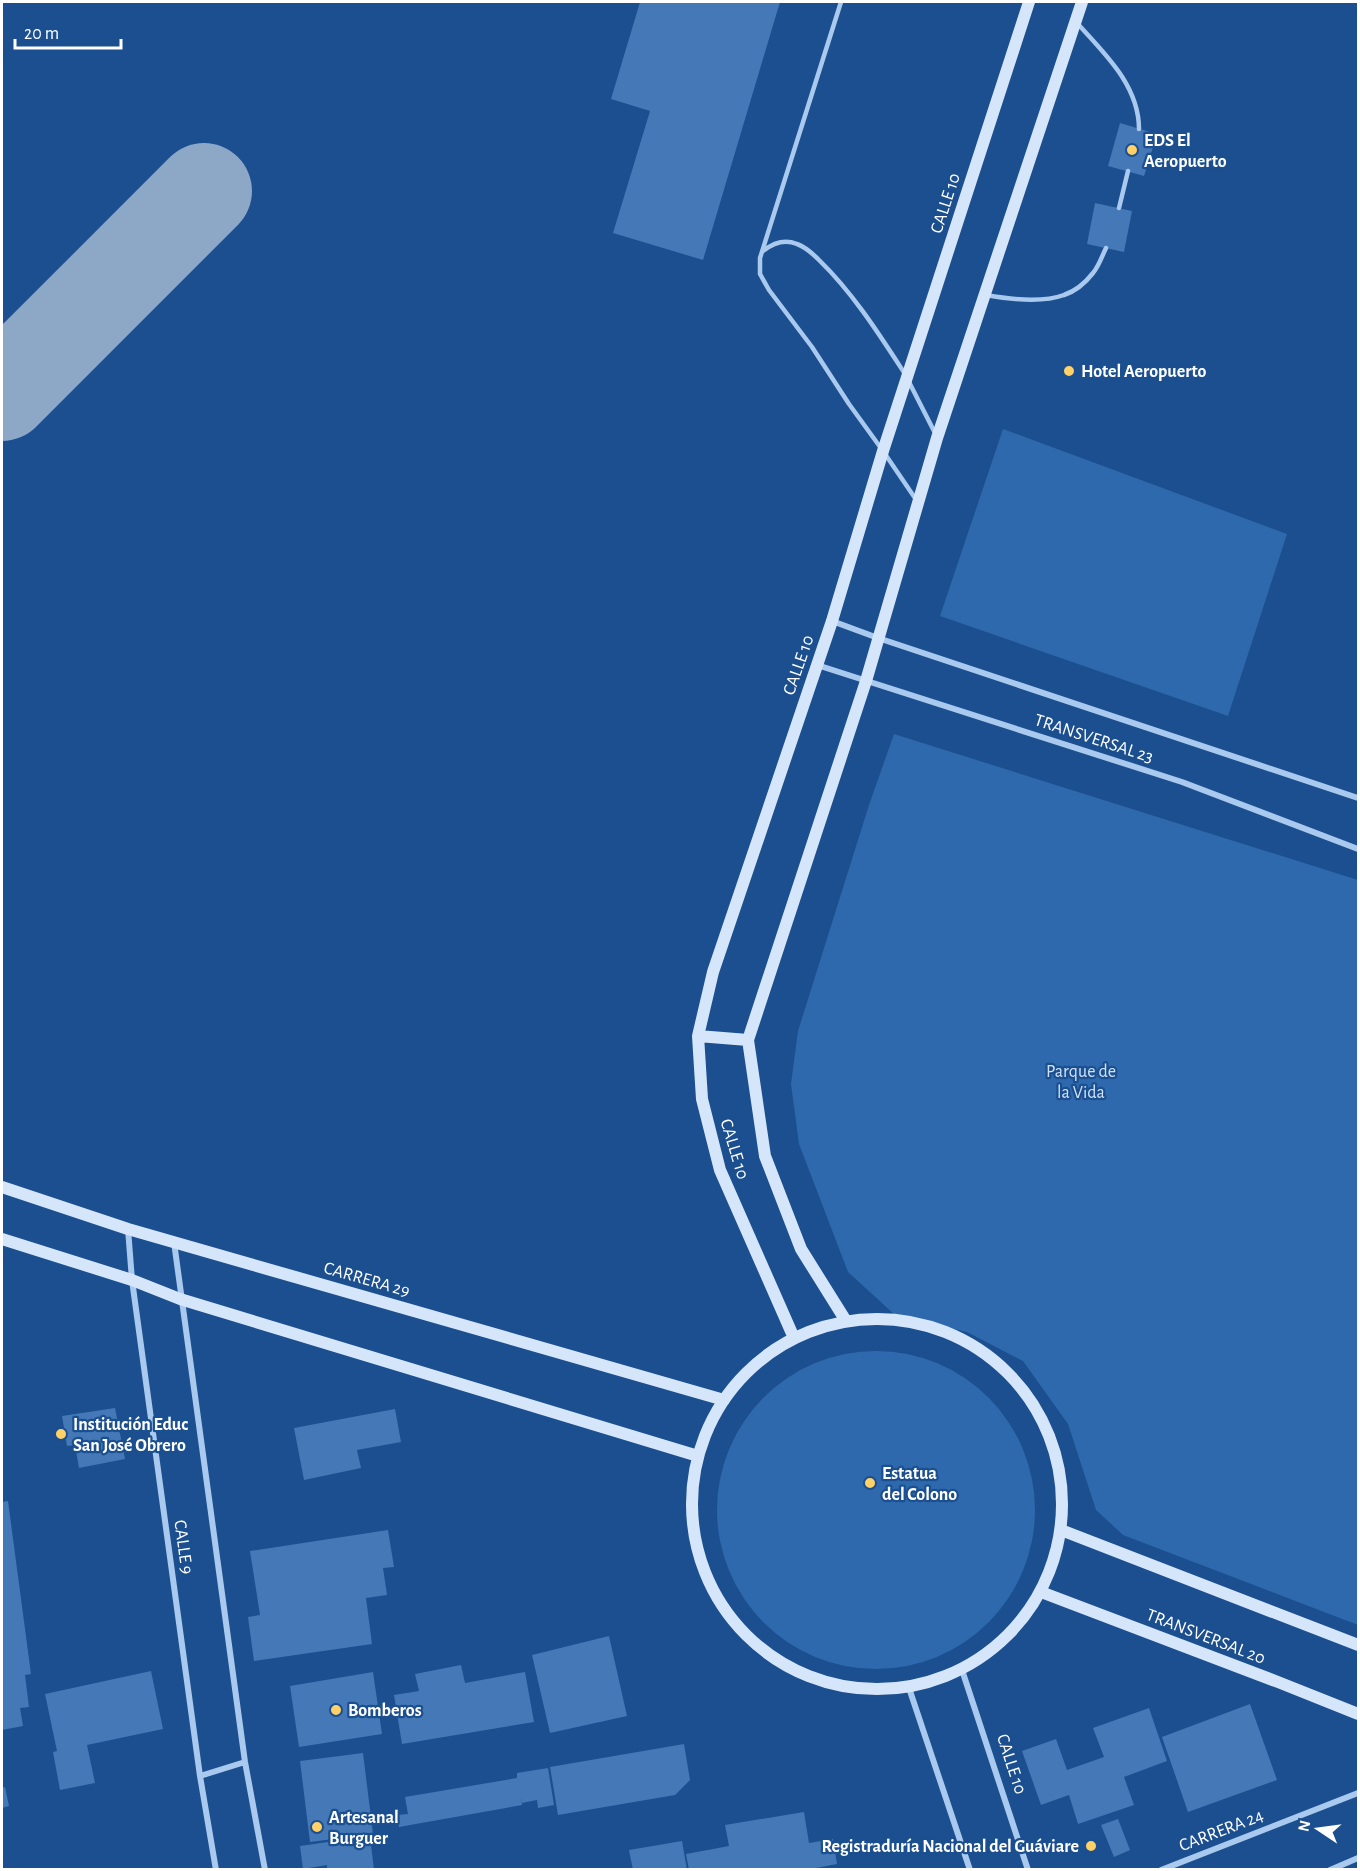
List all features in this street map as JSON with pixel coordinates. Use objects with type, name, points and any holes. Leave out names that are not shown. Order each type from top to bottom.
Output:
[{"type":"street","name":"CALLE 10","points":[[794,1338],[720,1170],[702,1100],[698,1036],[713,972],[832,621],[883,451],[1029,2]]},
{"type":"street","name":"CALLE 10","points":[[846,1320],[801,1249],[765,1156],[748,1040],[866,681],[937,438],[1082,2]]},
{"type":"street","name":"TRANSVERSAL 23","points":[[832,621],[1359,798]]},
{"type":"street","name":"TRANSVERSAL 23","points":[[816,665],[1182,783],[1359,849]]},
{"type":"street","points":[[698,1036],[748,1040]]},
{"type":"street","name":"CARRERA 29","points":[[2,1187],[174,1242],[724,1400]]},
{"type":"street","name":"CALLE 9","points":[[128,1228],[132,1280],[200,1776],[216,1869]]},
{"type":"street","points":[[2,1239],[132,1280],[180,1299],[698,1456]]},
{"type":"street","name":"CALLE 9","points":[[174,1242],[245,1762],[265,1869]]},
{"type":"street","points":[[904,1319],[959,1337],[1006,1370],[1041,1417],[1060,1472],[1061,1530],[1053,1562],[1041,1592],[1007,1637],[962,1670],[936,1681],[909,1688],[872,1690],[835,1686],[800,1674],[768,1655],[740,1630],[718,1601],[702,1567],[694,1530],[692,1493],[698,1456],[709,1427],[724,1400],[755,1365],[794,1338],[820,1327],[846,1320],[904,1319]]},
{"type":"street","points":[[1061,1530],[1359,1645]]},
{"type":"street","name":"TRANSVERSAL 20","points":[[1041,1592],[1359,1714]]},
{"type":"street","name":"CALLE 10","points":[[962,1670],[1028,1869]]},
{"type":"street","points":[[909,1688],[970,1869]]},
{"type":"street","points":[[200,1776],[245,1762]]},
{"type":"street","name":"CARRERA 24","points":[[1161,1869],[1359,1793]]},
{"type":"street","points":[[1330,1869],[1359,1858]]},
{"type":"lane","points":[[841,2],[762,251],[760,274],[918,503]]},
{"type":"lane","points":[[1076,22],[1111,60],[1124,78],[1138,113],[1139,129]]},
{"type":"lane","points":[[1119,208],[1128,171]]},
{"type":"lane","points":[[762,251],[783,241],[797,243],[808,250],[851,295],[907,379],[937,438]]},
{"type":"lane","points":[[986,295],[1008,299],[1064,295],[1081,286],[1095,272],[1106,248]]},
{"type":"green space","points":[[1003,429],[1287,534],[1228,716],[940,616]]},
{"type":"green space","name":"Parque de la Vida","points":[[894,734],[1358,880],[1358,1625],[1123,1535],[1096,1510],[1068,1424],[1023,1361],[967,1332],[895,1315],[848,1272],[799,1144],[791,1084],[798,1031],[869,805]]},
{"type":"green space","points":[[860,1351],[892,1351],[922,1357],[951,1369],[965,1377],[989,1397],[1009,1421],[1023,1449],[1029,1464],[1035,1494],[1035,1526],[1029,1556],[1023,1571],[1009,1599],[989,1623],[965,1643],[922,1663],[892,1669],[860,1669],[830,1663],[787,1643],[763,1623],[743,1599],[723,1556],[717,1526],[717,1494],[723,1464],[743,1421],[763,1397],[787,1377],[830,1357]]},
{"type":"building","points":[[640,2],[780,2],[703,260],[613,233],[650,111],[611,99]]},
{"type":"building","name":"EDS El Aeropuerto","points":[[1120,123],[1157,134],[1144,176],[1108,166]]},
{"type":"building","name":"EDS El Aeropuerto","points":[[1095,203],[1132,211],[1124,252],[1087,244]]},
{"type":"building","points":[[115,1408],[125,1459],[79,1468],[75,1445],[67,1446],[62,1416]]},
{"type":"building","points":[[395,1409],[401,1442],[357,1450],[361,1468],[304,1480],[294,1428]]},
{"type":"building","points":[[8,1501],[31,1674],[25,1675],[29,1707],[20,1708],[23,1726],[2,1730],[2,1502]]},
{"type":"building","points":[[388,1530],[394,1567],[383,1568],[387,1595],[366,1598],[372,1644],[254,1661],[248,1617],[260,1615],[250,1551]]},
{"type":"building","points":[[609,1636],[627,1716],[550,1733],[532,1655]]},
{"type":"building","points":[[461,1665],[465,1683],[525,1672],[534,1722],[402,1744],[394,1695],[419,1691],[415,1674]]},
{"type":"building","points":[[151,1671],[163,1729],[87,1745],[95,1783],[60,1790],[53,1752],[57,1751],[45,1694]]},
{"type":"building","name":"Bomberos","points":[[373,1672],[382,1734],[299,1747],[290,1686]]},
{"type":"building","points":[[1250,1704],[1277,1780],[1188,1812],[1162,1737]]},
{"type":"building","points":[[1149,1708],[1167,1761],[1124,1777],[1134,1805],[1078,1824],[1069,1795],[1041,1805],[1022,1751],[1056,1739],[1067,1770],[1104,1757],[1093,1728]]},
{"type":"building","points":[[684,1744],[690,1780],[675,1795],[558,1815],[550,1767]]},
{"type":"building","points":[[363,1753],[373,1834],[310,1842],[300,1761]]},
{"type":"building","points":[[548,1768],[554,1805],[538,1808],[537,1800],[522,1803],[521,1797],[522,1805],[399,1827],[397,1815],[408,1814],[405,1797],[517,1778],[517,1773]]},
{"type":"building","points":[[5,1787],[9,1806],[2,1808],[2,1788]]},
{"type":"building","points":[[804,1812],[809,1843],[833,1839],[837,1864],[806,1870],[689,1870],[686,1854],[729,1846],[725,1825]]},
{"type":"building","points":[[1118,1819],[1130,1850],[1114,1857],[1101,1825]]},
{"type":"building","points":[[370,1836],[374,1870],[327,1870],[327,1865],[303,1869],[300,1846]]},
{"type":"building","points":[[682,1841],[687,1870],[633,1870],[629,1850]]},
{"type":"taxiway","points":[[2,393],[204,191]]},
{"type":"place","name":"EDS El Aeropuerto","points":[[1132,150]]},
{"type":"place","name":"Hotel Aeropuerto","points":[[1069,371]]},
{"type":"place","name":"Institución Educ San José Obrero","points":[[61,1434]]},
{"type":"place","name":"Estatua del Colono","points":[[870,1483]]},
{"type":"place","name":"Bomberos","points":[[336,1710]]},
{"type":"place","name":"Artesanal Burguer","points":[[317,1827]]},
{"type":"place","name":"Registraduría Nacional del Guáviare","points":[[1091,1846]]}]
